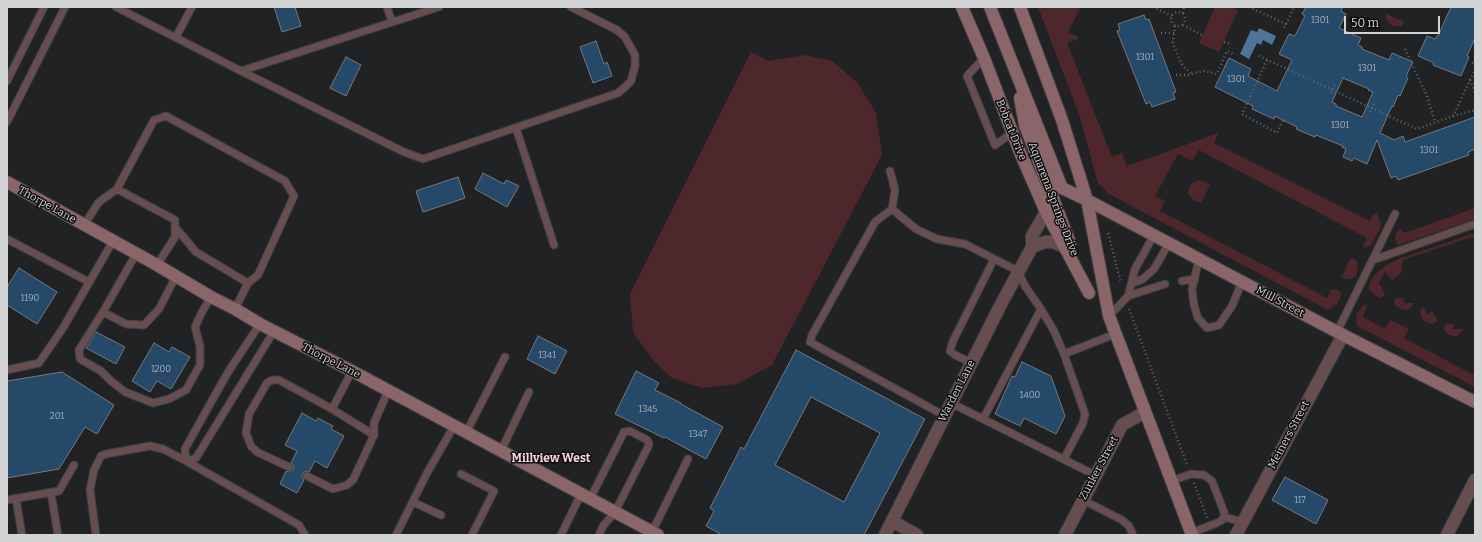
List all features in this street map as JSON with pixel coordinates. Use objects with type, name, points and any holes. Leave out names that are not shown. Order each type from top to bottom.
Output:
[{"type":"street","name":"Bobcat Drive","points":[[962,7],[984,58],[1012,133],[1046,212],[1089,293]]},
{"type":"street","name":"Aquarena Springs Drive","points":[[990,7],[1062,188],[1087,200],[1109,316],[1191,534]]},
{"type":"street","points":[[1020,7],[1062,120],[1087,200]]},
{"type":"street","name":"Aquarena Springs Drive","points":[[1016,74],[1025,125],[1089,293],[1109,316]]},
{"type":"street","name":"Thorpe Lane","points":[[7,182],[260,324],[352,371],[654,534]]},
{"type":"street","name":"Mill Street","points":[[1087,200],[1340,334],[1475,402]]},
{"type":"street","name":"Warden Lane","points":[[885,535],[1018,271],[1032,247],[1032,236],[1046,212]]},
{"type":"street","points":[[1032,247],[1045,242],[1052,242],[1065,247]]},
{"type":"street","name":"Meiners Street","points":[[1236,535],[1340,334]]},
{"type":"street","name":"Zunker Street","points":[[1064,535],[1122,425],[1145,412]]},
{"type":"street","points":[[1447,535],[1475,480]]},
{"type":"street","points":[[892,521],[917,535]]},
{"type":"lane","points":[[7,81],[44,7]]},
{"type":"lane","points":[[7,122],[65,7]]},
{"type":"lane","points":[[116,7],[404,152],[423,159],[618,93],[631,81],[634,74],[635,55],[625,37],[617,30],[571,7]]},
{"type":"lane","points":[[176,37],[192,7]]},
{"type":"lane","points":[[387,7],[392,22]]},
{"type":"lane","points":[[241,71],[439,7]]},
{"type":"lane","points":[[984,58],[968,76],[995,145],[1012,133]]},
{"type":"lane","points":[[84,225],[99,202],[117,189],[154,120],[166,116],[285,181],[294,196],[258,275],[248,283],[235,309]]},
{"type":"lane","points":[[516,128],[554,245]]},
{"type":"lane","points":[[890,171],[895,190],[892,209],[875,222],[812,335],[810,342],[945,416]]},
{"type":"lane","points":[[117,189],[175,220],[175,237],[157,265]]},
{"type":"lane","points":[[892,209],[916,229],[937,239],[965,244],[1018,271],[1025,286],[1054,331],[1064,354],[1085,414],[1083,423],[1064,459]]},
{"type":"lane","points":[[1340,334],[1395,214]]},
{"type":"lane","points":[[1373,260],[1475,224]]},
{"type":"lane","points":[[175,227],[196,252],[248,283]]},
{"type":"lane","points":[[1109,316],[1127,298],[1133,283],[1135,269],[1154,235]]},
{"type":"lane","points":[[7,238],[89,282]]},
{"type":"lane","points":[[7,370],[38,363],[63,328],[113,241]]},
{"type":"lane","points":[[1133,283],[1143,279],[1154,269],[1169,243]]},
{"type":"lane","points":[[136,254],[103,312],[79,350],[80,359],[101,371],[125,392],[153,403],[169,399],[186,390],[200,365],[200,346],[195,327],[211,297]]},
{"type":"lane","points":[[972,363],[950,351],[953,341],[994,259]]},
{"type":"lane","points":[[1199,259],[1192,290],[1198,318],[1207,328],[1219,325],[1232,306],[1242,282]]},
{"type":"lane","points":[[103,312],[126,324],[144,326],[159,309],[176,276]]},
{"type":"lane","points":[[1182,281],[1194,280]]},
{"type":"lane","points":[[1127,298],[1165,284]]},
{"type":"lane","points":[[983,419],[1041,309]]},
{"type":"lane","points":[[186,461],[185,449],[230,368],[260,324]]},
{"type":"lane","points":[[186,461],[196,458],[274,331]]},
{"type":"lane","points":[[1064,354],[1115,334]]},
{"type":"lane","points":[[466,433],[505,357]]},
{"type":"lane","points":[[332,409],[352,371]]},
{"type":"lane","points":[[289,468],[258,452],[251,446],[246,433],[249,414],[267,383],[272,380],[279,380],[332,409],[374,435]]},
{"type":"lane","points":[[306,476],[333,488],[347,485],[353,480],[374,435],[374,423],[388,391]]},
{"type":"lane","points":[[500,451],[529,392]]},
{"type":"lane","points":[[951,403],[1095,475]]},
{"type":"lane","points":[[396,535],[454,426]]},
{"type":"lane","points":[[561,535],[624,432],[630,431],[647,440],[649,443],[648,447],[615,512],[603,526],[599,535]]},
{"type":"lane","points":[[96,535],[90,490],[94,470],[101,456],[150,446],[163,449],[186,461],[299,525],[304,535]]},
{"type":"lane","points":[[654,534],[688,459]]},
{"type":"lane","points":[[7,500],[59,491],[74,465]]},
{"type":"lane","points":[[461,474],[494,491],[472,535]]},
{"type":"lane","points":[[1171,481],[1191,474],[1204,475],[1212,481],[1221,503],[1224,517]]},
{"type":"lane","points":[[51,493],[58,535]]},
{"type":"lane","points":[[16,499],[22,535]]},
{"type":"lane","points":[[1083,500],[1122,520],[1129,526],[1133,535]]},
{"type":"lane","points":[[413,502],[441,515]]},
{"type":"lane","points":[[1224,517],[1243,522]]},
{"type":"lane","points":[[1191,534],[1217,523],[1224,517]]},
{"type":"path","points":[[1153,7],[1172,16]]},
{"type":"path","points":[[1183,25],[1186,20],[1183,13],[1186,7]]},
{"type":"path","points":[[1249,7],[1286,24]]},
{"type":"path","points":[[1283,29],[1294,7]]},
{"type":"path","points":[[1183,13],[1176,12],[1172,16],[1171,20],[1175,26],[1173,42],[1178,57],[1185,68],[1192,73]]},
{"type":"path","points":[[1175,26],[1183,25],[1202,35]]},
{"type":"path","points":[[1161,33],[1174,33]]},
{"type":"path","points":[[1224,42],[1232,44]]},
{"type":"path","points":[[1405,49],[1427,96],[1435,122]]},
{"type":"path","points":[[1176,75],[1204,72],[1217,74],[1227,51],[1236,55]]},
{"type":"path","points":[[1259,56],[1331,91],[1372,107],[1417,129],[1475,110]]},
{"type":"path","points":[[1267,60],[1242,114],[1277,133],[1283,120]]},
{"type":"path","points":[[1453,116],[1475,70]]},
{"type":"path","points":[[1470,79],[1475,93]]},
{"type":"path","points":[[1331,91],[1335,83]]},
{"type":"path","points":[[1370,112],[1375,102]]},
{"type":"path","points":[[1108,233],[1127,298],[1210,526]]},
{"type":"shaded area","points":[[1038,7],[1081,7],[1068,32],[1078,37],[1078,39],[1067,43],[1112,157],[1122,153],[1127,166],[1218,133],[1214,143],[1370,221],[1374,213],[1377,214],[1381,223],[1380,229],[1371,245],[1364,248],[1363,247],[1367,238],[1199,150],[1192,161],[1178,154],[1155,196],[1165,201],[1160,211],[1327,298],[1331,290],[1338,290],[1342,294],[1337,304],[1328,310],[1107,193],[1102,186],[1098,184],[1080,117]]},
{"type":"shaded area","points":[[1215,7],[1231,7],[1238,10],[1219,52],[1199,43]]},
{"type":"shaded area","points":[[1385,13],[1404,22],[1402,26],[1392,26],[1386,19]]},
{"type":"shaded area","points":[[751,52],[768,61],[804,55],[832,61],[857,82],[876,113],[882,155],[772,365],[737,384],[702,388],[672,378],[653,360],[633,332],[630,294]]},
{"type":"shaded area","points":[[1200,180],[1210,185],[1201,203],[1193,200],[1188,194],[1189,188],[1193,182]]},
{"type":"shaded area","points":[[1475,208],[1475,219],[1398,245],[1395,240],[1396,233],[1400,228],[1404,233]]},
{"type":"shaded area","points":[[1475,233],[1475,236],[1403,260],[1401,273],[1392,280],[1385,272],[1379,283],[1385,294],[1381,298],[1369,289],[1369,285],[1374,275],[1388,264],[1401,258]]},
{"type":"shaded area","points":[[1351,258],[1357,261],[1357,274],[1352,279],[1346,279],[1341,277]]},
{"type":"shaded area","points":[[1395,298],[1405,298],[1403,303],[1414,304],[1408,310],[1403,310],[1394,303]]},
{"type":"shaded area","points":[[1364,305],[1367,305],[1363,317],[1385,329],[1390,320],[1409,329],[1404,338],[1474,375],[1475,374],[1475,387],[1357,326],[1356,315]]},
{"type":"shaded area","points":[[1423,307],[1428,315],[1432,311],[1438,321],[1432,324],[1422,319],[1420,311]]},
{"type":"shaded area","points":[[1445,324],[1455,324],[1452,329],[1463,330],[1457,336],[1452,336],[1446,333],[1444,329]]},
{"type":"water","points":[[1259,28],[1276,36],[1272,45],[1263,40],[1261,45],[1257,43],[1249,59],[1240,54],[1251,30],[1257,32]]},
{"type":"building","points":[[274,7],[295,7],[301,26],[282,32]]},
{"type":"building","points":[[1306,7],[1343,7],[1341,11],[1346,14],[1339,28],[1361,38],[1358,45],[1362,47],[1362,49],[1389,60],[1392,53],[1413,62],[1406,76],[1408,78],[1400,96],[1398,95],[1393,107],[1392,106],[1380,133],[1394,140],[1403,136],[1405,142],[1475,117],[1475,149],[1468,152],[1469,155],[1398,180],[1396,176],[1391,178],[1377,140],[1367,164],[1354,158],[1352,161],[1343,157],[1346,149],[1342,147],[1343,146],[1316,135],[1315,137],[1296,129],[1297,127],[1275,116],[1274,119],[1252,109],[1253,106],[1215,87],[1229,58],[1251,69],[1248,76],[1277,91],[1292,60],[1279,54],[1289,34],[1295,36],[1305,16],[1302,14]],"holes":[[[1343,78],[1369,89],[1368,90],[1373,92],[1362,117],[1336,106],[1336,104],[1332,102]]]},
{"type":"building","points":[[1451,7],[1475,7],[1475,38],[1467,56],[1469,57],[1461,76],[1433,65],[1434,63],[1418,56],[1427,36],[1435,39],[1438,36]]},
{"type":"building","points":[[1144,15],[1146,20],[1149,19],[1176,92],[1173,93],[1175,99],[1152,107],[1150,102],[1146,104],[1117,31],[1120,30],[1118,24]]},
{"type":"building","points":[[596,41],[604,64],[607,62],[612,76],[593,83],[580,47]]},
{"type":"building","points":[[346,57],[361,65],[346,96],[330,88]]},
{"type":"building","points":[[483,173],[504,184],[506,180],[519,186],[507,207],[475,189]]},
{"type":"building","points":[[458,177],[465,198],[423,212],[416,191]]},
{"type":"building","points":[[19,268],[57,292],[37,324],[7,305],[7,287]]},
{"type":"building","points":[[96,332],[125,347],[116,364],[86,348]]},
{"type":"building","points":[[538,336],[567,351],[555,374],[527,359]]},
{"type":"building","points":[[154,343],[169,352],[172,347],[190,357],[171,389],[157,381],[150,392],[132,381]]},
{"type":"building","points":[[796,350],[925,419],[864,535],[722,535],[706,526],[714,511],[710,508],[741,447],[744,449]],"holes":[[[811,397],[880,433],[844,502],[775,465]]]},
{"type":"building","points":[[1022,362],[1051,376],[1065,416],[1056,434],[1024,418],[1020,426],[995,414],[1012,376],[1015,377]]},
{"type":"building","points":[[636,371],[659,383],[655,390],[723,427],[706,459],[665,437],[664,438],[615,414]]},
{"type":"building","points":[[62,372],[114,405],[97,434],[85,427],[59,469],[7,478],[7,381]]},
{"type":"building","points":[[302,413],[316,421],[318,418],[333,426],[331,429],[344,436],[327,468],[315,461],[309,472],[306,471],[303,473],[302,477],[304,480],[297,493],[280,484],[286,471],[290,472],[294,469],[293,464],[291,463],[297,451],[285,445]]},
{"type":"building","points":[[1285,477],[1328,500],[1316,524],[1272,500]]},
{"type":"district","name":"Millview West","points":[[551,459]]}]
